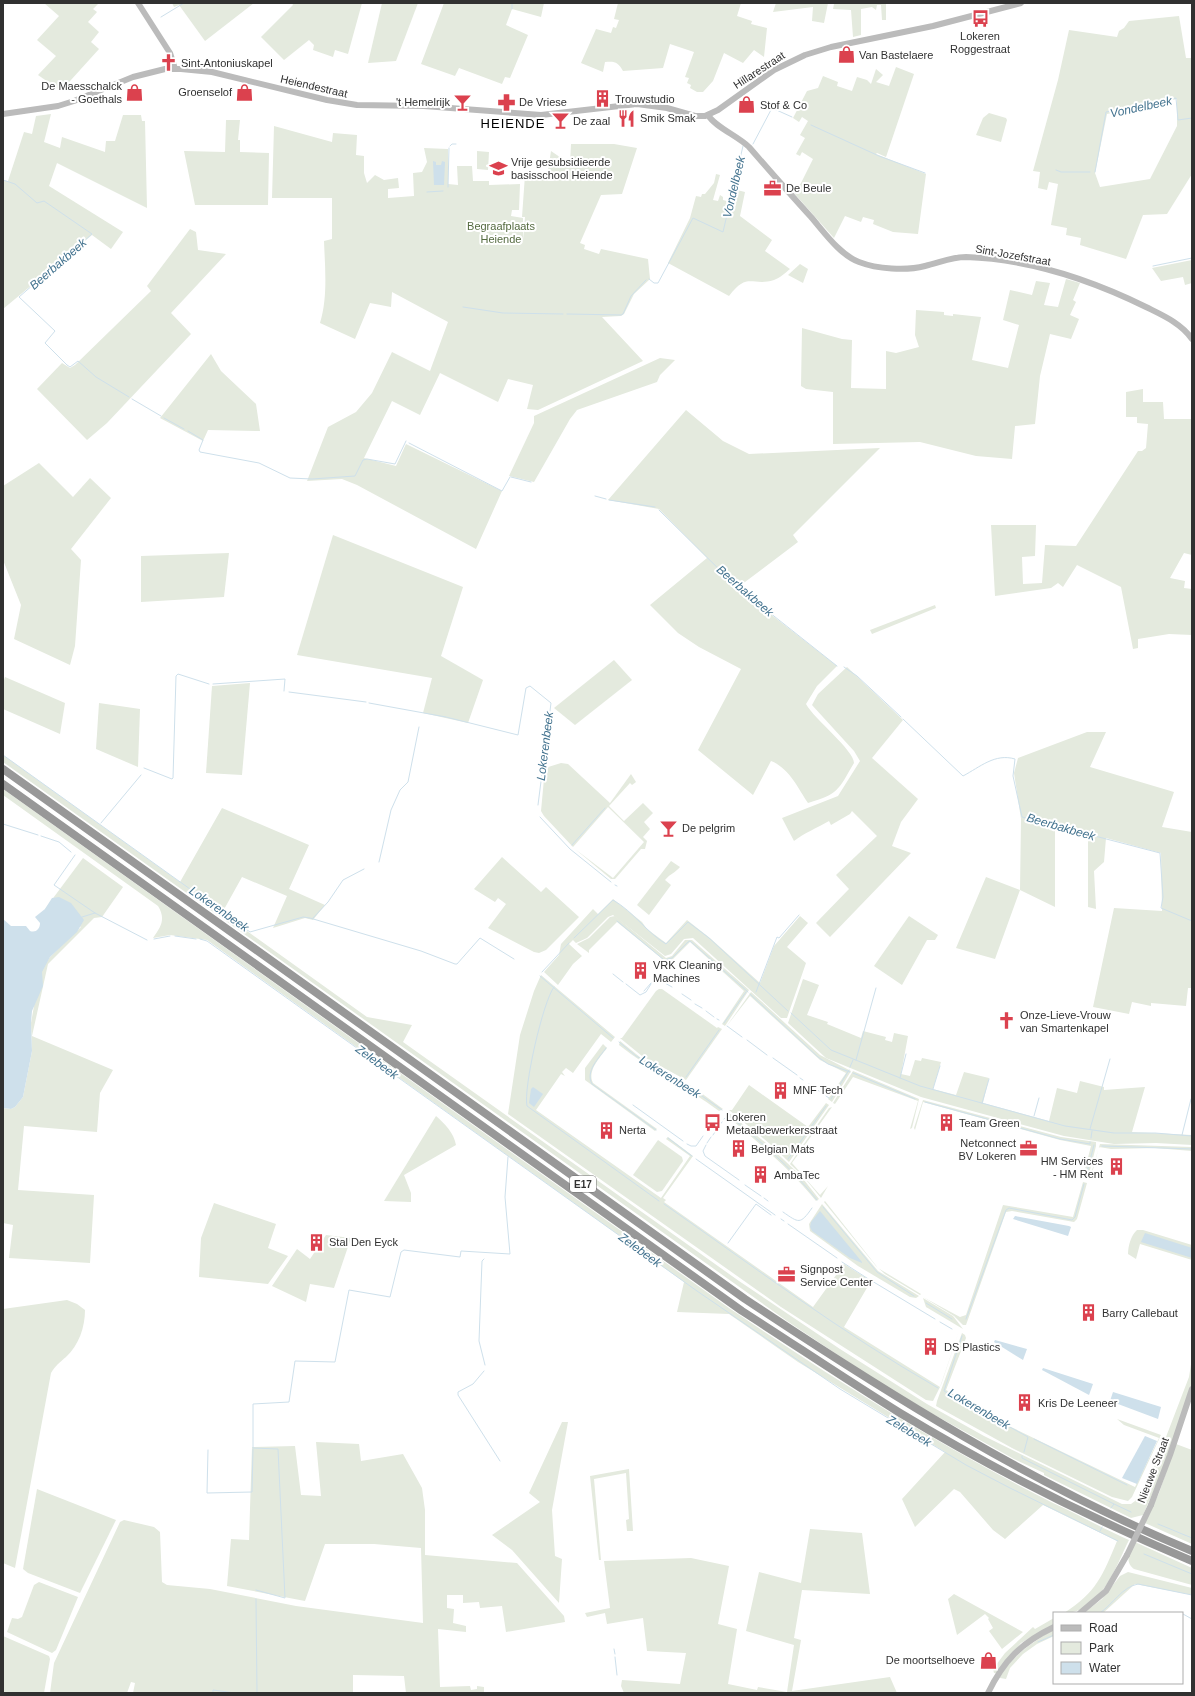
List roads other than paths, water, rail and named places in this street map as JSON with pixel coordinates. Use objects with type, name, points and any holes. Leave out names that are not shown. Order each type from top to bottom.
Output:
[{"type":"highway","name":"E17","points":[[3,769],[744,1299],[842,1364],[905,1404],[989,1453],[1102,1510],[1192,1551]]},
{"type":"highway","name":"E17","points":[[3,784],[742,1311],[900,1413],[984,1461],[1118,1529],[1192,1561]]},
{"type":"main road","points":[[138,3],[170,53],[175,69]]},
{"type":"main road","name":"Hillarestraat","points":[[708,115],[718,110],[774,70],[805,55],[831,47],[927,28],[1021,3]]},
{"type":"main road","name":"Heiendestraat","points":[[3,114],[58,106],[133,77],[150,72],[175,69],[212,72],[341,103],[372,106],[424,106],[532,115],[562,114],[611,106],[637,104],[667,108],[695,116],[708,115]]},
{"type":"main road","name":"Sint-Jozefstraat","points":[[708,115],[714,123],[735,135],[749,147],[828,236],[853,259],[874,266],[910,268],[924,266],[953,258],[967,257],[996,260],[1030,267],[1082,281],[1132,300],[1173,321],[1183,328],[1192,339]]},
{"type":"main road","name":"Nieuwe Straat","points":[[1081,1612],[1106,1592],[1127,1555],[1151,1505],[1170,1455],[1192,1389]]},
{"type":"main road","points":[[988,1693],[1003,1666],[1020,1647],[1035,1636],[1053,1627]]},
{"type":"water","points":[[433,161],[436,162],[436,165],[441,165],[442,161],[445,162],[444,185],[434,185]]},
{"type":"water","points":[[59,897],[71,903],[84,920],[77,932],[50,957],[42,972],[43,986],[32,1011],[32,1051],[23,1097],[15,1107],[11,1109],[3,1108],[3,919],[11,926],[26,926],[30,931],[36,931],[40,923],[35,917],[45,909],[52,898]]},
{"type":"water","points":[[533,1087],[543,1094],[534,1107],[529,1103],[531,1089]]},
{"type":"water","points":[[820,1211],[862,1263],[850,1258],[812,1231],[810,1227],[811,1222]]},
{"type":"water","points":[[1015,1216],[1071,1227],[1068,1236],[1013,1219]]},
{"type":"water","points":[[1145,1233],[1192,1248],[1192,1258],[1141,1242]]},
{"type":"water","points":[[995,1340],[1027,1349],[1023,1360],[994,1342]]},
{"type":"water","points":[[1043,1368],[1093,1384],[1089,1395],[1042,1370]]},
{"type":"water","points":[[1113,1392],[1161,1407],[1158,1419],[1110,1401]]},
{"type":"water","points":[[1145,1436],[1157,1441],[1137,1484],[1122,1478]]},
{"type":"waterway","points":[[161,17],[184,3]]},
{"type":"waterway","points":[[512,3],[512,9]]},
{"type":"waterway","name":"Vondelbeek","points":[[1095,172],[1106,112],[1176,98],[1178,120],[1192,118]]},
{"type":"waterway","points":[[753,144],[772,108],[792,117]]},
{"type":"waterway","name":"Vondelbeek","points":[[811,125],[879,156],[925,173]]},
{"type":"waterway","points":[[450,146],[452,144],[456,144]]},
{"type":"waterway","name":"Vondelbeek","points":[[649,279],[654,283],[658,283],[693,218],[723,232],[743,146]]},
{"type":"waterway","points":[[448,187],[449,148]]},
{"type":"waterway","name":"Vondelbeek","points":[[1056,170],[1061,172],[1090,172]]},
{"type":"waterway","name":"Beerbakbeek","points":[[3,180],[15,184],[37,203],[44,201],[92,234],[19,297],[55,331],[45,343],[67,365],[70,367],[78,361],[96,377],[129,397]]},
{"type":"waterway","points":[[427,192],[443,191]]},
{"type":"waterway","points":[[1153,266],[1192,258]]},
{"type":"waterway","name":"Vondelbeek","points":[[567,314],[621,315],[623,314],[631,296],[646,280]]},
{"type":"waterway","points":[[463,307],[503,313],[563,314]]},
{"type":"waterway","name":"Beerbakbeek","points":[[132,399],[161,416]]},
{"type":"waterway","name":"Beerbakbeek","points":[[164,418],[184,429]]},
{"type":"waterway","name":"Beerbakbeek","points":[[188,431],[203,440],[199,450],[200,452],[259,463],[290,478],[312,479],[355,476],[363,460],[367,459],[395,464],[406,441]]},
{"type":"waterway","name":"Beerbakbeek","points":[[409,443],[502,491],[510,477]]},
{"type":"waterway","name":"Beerbakbeek","points":[[511,477],[531,482]]},
{"type":"waterway","name":"Beerbakbeek","points":[[595,496],[606,499]]},
{"type":"waterway","name":"Beerbakbeek","points":[[609,500],[655,507]]},
{"type":"waterway","name":"Beerbakbeek","points":[[659,510],[736,586],[837,666]]},
{"type":"waterway","name":"Beerbakbeek","points":[[844,667],[857,676],[901,717]]},
{"type":"waterway","name":"Lokerenbeek","points":[[144,768],[172,779],[173,778],[176,676],[178,674],[209,684]]},
{"type":"waterway","name":"Lokerenbeek","points":[[213,684],[285,679],[284,691]]},
{"type":"waterway","name":"Lokerenbeek","points":[[369,703],[446,717],[518,735],[526,688],[530,686],[551,703],[538,805]]},
{"type":"waterway","name":"Lokerenbeek","points":[[289,692],[366,702]]},
{"type":"waterway","name":"Beerbakbeek","points":[[903,719],[963,776],[994,759],[1015,759],[1013,776],[1022,817],[1160,853],[1163,897],[1161,908],[1192,921]]},
{"type":"waterway","points":[[379,862],[391,810],[400,790],[408,782],[419,727]]},
{"type":"waterway","name":"Lokerenbeek","points":[[3,755],[250,932],[303,917],[421,951],[455,964],[457,964],[480,938],[514,959]]},
{"type":"waterway","name":"Lokerenbeek","points":[[101,823],[141,775]]},
{"type":"waterway","points":[[572,845],[605,808]]},
{"type":"waterway","name":"Lokerenbeek","points":[[540,817],[570,849],[611,882]]},
{"type":"waterway","name":"Zelebeek","points":[[3,824],[38,835]]},
{"type":"waterway","name":"Zelebeek","points":[[41,836],[59,842],[71,852]]},
{"type":"waterway","name":"Zelebeek","points":[[75,855],[54,885],[95,913]]},
{"type":"waterway","points":[[313,918],[328,902],[343,880],[364,869]]},
{"type":"waterway","points":[[574,938],[613,900],[627,910],[652,934],[666,944],[688,922],[709,938],[788,1011]]},
{"type":"waterway","name":"Zelebeek","points":[[82,917],[95,913],[147,940]]},
{"type":"waterway","points":[[756,992],[777,937],[779,938],[799,915]]},
{"type":"waterway","points":[[617,921],[664,960],[672,958],[690,941],[748,992]]},
{"type":"waterway","name":"Zelebeek","points":[[154,939],[170,936]]},
{"type":"waterway","name":"Zelebeek","points":[[175,936],[196,939]]},
{"type":"waterway","name":"Zelebeek","points":[[200,939],[207,941],[697,1291],[840,1389],[966,1465],[1118,1541]]},
{"type":"waterway","points":[[542,972],[569,943]]},
{"type":"waterway","points":[[613,974],[623,982]]},
{"type":"waterway","name":"Lokerenbeek","points":[[540,976],[613,1038]]},
{"type":"waterway","points":[[658,982],[663,982],[672,987]]},
{"type":"waterway","points":[[644,991],[651,983]]},
{"type":"waterway","points":[[626,984],[640,995],[646,992],[651,984]]},
{"type":"waterway","points":[[554,987],[545,1009],[535,1045],[528,1082],[527,1106],[659,1201]]},
{"type":"waterway","points":[[856,1060],[876,988]]},
{"type":"waterway","points":[[724,1023],[746,992]]},
{"type":"waterway","points":[[682,994],[691,1000]]},
{"type":"waterway","points":[[750,994],[818,1057],[828,1064],[850,1072]]},
{"type":"waterway","points":[[695,1004],[702,1008]]},
{"type":"waterway","points":[[706,1011],[714,1017]]},
{"type":"waterway","points":[[791,1013],[831,1050],[920,1086],[1065,1126],[1114,1133],[1155,1133],[1192,1136]]},
{"type":"waterway","points":[[727,1026],[742,1037]]},
{"type":"waterway","points":[[686,1077],[719,1030]]},
{"type":"waterway","points":[[747,1040],[767,1055]]},
{"type":"waterway","name":"Lokerenbeek","points":[[619,1042],[636,1056],[682,1082],[722,1110]]},
{"type":"waterway","points":[[606,1048],[597,1060],[590,1074],[592,1084],[656,1130]]},
{"type":"waterway","points":[[900,1078],[906,1054]]},
{"type":"waterway","points":[[773,1058],[797,1075]]},
{"type":"waterway","points":[[1090,1129],[1110,1059]]},
{"type":"waterway","points":[[850,1067],[853,1060]]},
{"type":"waterway","points":[[933,1089],[940,1066]]},
{"type":"waterway","points":[[831,1099],[849,1070]]},
{"type":"waterway","points":[[853,1073],[915,1099]]},
{"type":"waterway","points":[[982,1103],[989,1079]]},
{"type":"waterway","points":[[809,1084],[819,1091]]},
{"type":"waterway","points":[[1034,1116],[1039,1098]]},
{"type":"waterway","points":[[1182,1135],[1191,1099]]},
{"type":"waterway","points":[[925,1102],[1060,1139],[1090,1144],[1090,1142]]},
{"type":"waterway","points":[[633,1105],[683,1141]]},
{"type":"waterway","points":[[788,1159],[826,1106]]},
{"type":"waterway","name":"Lokerenbeek","points":[[727,1114],[786,1165],[817,1200]]},
{"type":"waterway","points":[[718,1127],[722,1122]]},
{"type":"waterway","points":[[713,1135],[717,1129]]},
{"type":"waterway","points":[[1091,1138],[1092,1131]]},
{"type":"waterway","points":[[687,1144],[696,1146],[703,1136]]},
{"type":"waterway","points":[[707,1143],[711,1137]]},
{"type":"waterway","points":[[668,1138],[692,1156]]},
{"type":"waterway","points":[[706,1145],[703,1151],[705,1156],[739,1180]]},
{"type":"waterway","points":[[1086,1176],[1094,1145]]},
{"type":"waterway","points":[[1102,1146],[1192,1149]]},
{"type":"waterway","points":[[256,1590],[285,1598],[278,1449],[253,1448],[253,1404],[289,1402],[295,1361],[335,1362],[349,1290],[390,1297],[401,1252],[404,1250],[460,1257],[461,1251],[510,1254],[505,1197],[508,1157]]},
{"type":"waterway","points":[[696,1159],[775,1215]]},
{"type":"waterway","points":[[966,1319],[1006,1210],[1009,1208],[1072,1220],[1075,1217],[1084,1184]]},
{"type":"waterway","points":[[745,1185],[761,1196]]},
{"type":"waterway","points":[[764,1198],[768,1201]]},
{"type":"waterway","points":[[664,1204],[867,1345],[938,1388]]},
{"type":"waterway","points":[[728,1243],[756,1204],[771,1215]]},
{"type":"waterway","name":"Lokerenbeek","points":[[823,1207],[877,1272],[914,1296]]},
{"type":"waterway","points":[[783,1212],[796,1220],[802,1220],[812,1208]]},
{"type":"waterway","points":[[788,1224],[837,1258]]},
{"type":"waterway","points":[[484,1259],[482,1261],[479,1341],[485,1365]]},
{"type":"waterway","points":[[842,1262],[870,1280]]},
{"type":"waterway","points":[[872,1281],[935,1319]]},
{"type":"waterway","name":"Lokerenbeek","points":[[926,1303],[952,1319]]},
{"type":"waterway","points":[[940,1322],[952,1329]]},
{"type":"waterway","name":"Lokerenbeek","points":[[962,1336],[944,1391],[1028,1437],[1024,1452]]},
{"type":"waterway","points":[[484,1371],[473,1384],[458,1392],[458,1395],[500,1461]]},
{"type":"waterway","points":[[1034,1439],[1127,1485]]},
{"type":"waterway","points":[[208,1450],[207,1493],[252,1492],[253,1449]]},
{"type":"waterway","name":"Lokerenbeek","points":[[1022,1456],[1022,1458],[1114,1504],[1111,1508]]},
{"type":"waterway","points":[[1114,1504],[1131,1512]]},
{"type":"waterway","points":[[1158,1524],[1192,1538]]},
{"type":"waterway","name":"Lokerenbeek","points":[[1100,1531],[1102,1527]]},
{"type":"waterway","name":"Lokerenbeek","points":[[1144,1554],[1192,1574]]},
{"type":"waterway","points":[[1101,1612],[1122,1592],[1138,1584],[1192,1595]]},
{"type":"waterway","points":[[256,1599],[257,1693]]},
{"type":"waterway","points":[[1183,1614],[1192,1619]]},
{"type":"waterway","points":[[1038,1642],[1053,1635]]},
{"type":"waterway","points":[[614,1649],[615,1654]]},
{"type":"waterway","points":[[615,1657],[617,1675]]},
{"type":"waterway","points":[[213,1693],[213,1690],[235,1693]]},
{"type":"place","name":"Lokeren Roggestraat","points":[[980,18]]},
{"type":"place","name":"Van Bastelaere","points":[[846,55]]},
{"type":"place","name":"Sint-Antoniuskapel","points":[[168,63]]},
{"type":"place","name":"De Maesschalck - Goethals","points":[[135,92]]},
{"type":"place","name":"Groenselof","points":[[245,92]]},
{"type":"place","name":"Trouwstudio","points":[[602,99]]},
{"type":"place","name":"'t Hemelrijk","points":[[463,102]]},
{"type":"place","name":"De Vriese","points":[[506,102]]},
{"type":"place","name":"Stof & Co","points":[[747,105]]},
{"type":"place","name":"Smik Smak","points":[[627,118]]},
{"type":"place","name":"De zaal","points":[[560,121]]},
{"type":"place","name":"Vrije gesubsidieerde basisschool Heiende","points":[[498,168]]},
{"type":"place","name":"De Beule","points":[[773,188]]},
{"type":"place","name":"De pelgrim","points":[[669,828]]},
{"type":"place","name":"VRK Cleaning Machines","points":[[640,971]]},
{"type":"place","name":"Onze-Lieve-Vrouw van Smartenkapel","points":[[1007,1021]]},
{"type":"place","name":"MNF Tech","points":[[780,1090]]},
{"type":"place","name":"Lokeren Metaalbewerkersstraat","points":[[713,1123]]},
{"type":"place","name":"Team Green","points":[[946,1123]]},
{"type":"place","name":"Nerta","points":[[606,1130]]},
{"type":"place","name":"Belgian Mats","points":[[738,1149]]},
{"type":"place","name":"Netconnect BV Lokeren","points":[[1029,1149]]},
{"type":"place","name":"HM Services - HM Rent","points":[[1116,1167]]},
{"type":"place","name":"AmbaTec","points":[[761,1175]]},
{"type":"place","name":"Stal Den Eyck","points":[[316,1242]]},
{"type":"place","name":"Signpost Service Center","points":[[787,1275]]},
{"type":"place","name":"Barry Callebaut","points":[[1089,1313]]},
{"type":"place","name":"DS Plastics","points":[[931,1347]]},
{"type":"place","name":"Kris De Leeneer","points":[[1025,1403]]},
{"type":"place","name":"De moortselhoeve","points":[[988,1660]]},
{"type":"district","name":"HEIENDE","points":[[513,123]]},
{"type":"park label","name":"Begraafplaats Heiende","points":[[501,232]]}]
